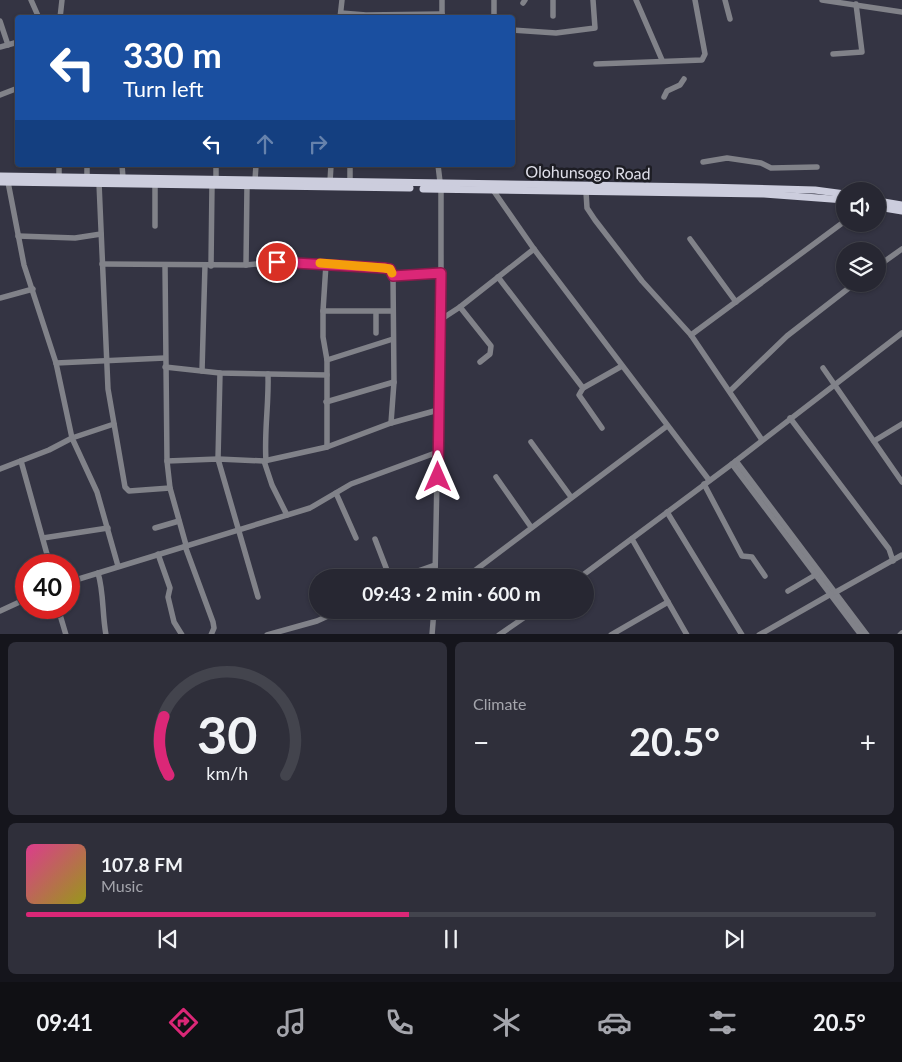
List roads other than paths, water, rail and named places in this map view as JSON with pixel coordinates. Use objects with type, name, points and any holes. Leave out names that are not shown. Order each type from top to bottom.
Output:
[{"type":"main road","name":"Olohunsogo Road","points":[[0,176],[123,178],[214,182],[247,186],[764,192],[836,199]]},
{"type":"main road","name":"Olohunsogo Road","points":[[4,182],[155,184],[255,180],[350,182],[493,190],[586,192],[764,192],[815,190],[836,193]]},
{"type":"main road","points":[[886,202],[902,205]]},
{"type":"main road","points":[[886,208],[902,211]]},
{"type":"street","points":[[31,0],[38,15]]},
{"type":"street","points":[[60,15],[62,0]]},
{"type":"street","points":[[340,15],[342,0]]},
{"type":"street","points":[[442,0],[442,15]]},
{"type":"street","points":[[494,0],[494,15]]},
{"type":"street","points":[[553,0],[553,16]]},
{"type":"street","points":[[515,30],[556,33],[595,28],[593,0]]},
{"type":"street","points":[[636,0],[662,60]]},
{"type":"street","points":[[596,64],[662,60],[692,61],[705,58],[696,0]]},
{"type":"street","points":[[725,0],[730,19]]},
{"type":"street","points":[[822,0],[841,1],[902,12]]},
{"type":"street","points":[[834,54],[862,52],[856,4]]},
{"type":"street","points":[[0,21],[8,45]]},
{"type":"street","points":[[0,47],[15,43]]},
{"type":"street","points":[[664,98],[667,91],[680,85],[684,79]]},
{"type":"street","points":[[0,95],[15,89]]},
{"type":"street","points":[[703,162],[727,158],[761,162],[771,168],[817,167]]},
{"type":"street","points":[[59,167],[59,177]]},
{"type":"street","points":[[87,167],[87,177]]},
{"type":"street","points":[[122,167],[123,178]]},
{"type":"street","points":[[202,371],[216,167]]},
{"type":"street","points":[[255,180],[256,167]]},
{"type":"street","points":[[330,182],[331,167]]},
{"type":"street","points":[[350,167],[350,182]]},
{"type":"street","points":[[435,569],[441,273],[441,187],[438,167]]},
{"type":"street","points":[[4,182],[32,289],[56,363],[72,438],[96,492],[118,566]]},
{"type":"street","points":[[98,183],[106,359],[114,424],[126,490],[141,491],[170,488]]},
{"type":"street","points":[[155,184],[155,226]]},
{"type":"street","points":[[246,265],[247,186]]},
{"type":"street","points":[[493,190],[534,249],[707,482],[742,556],[752,557],[765,576]]},
{"type":"street","points":[[586,192],[587,208],[595,220],[642,281],[691,335],[762,440]]},
{"type":"street","points":[[691,335],[836,228]]},
{"type":"street","points":[[18,236],[75,238],[100,234]]},
{"type":"street","points":[[690,239],[736,302]]},
{"type":"street","points":[[440,320],[460,307],[534,249]]},
{"type":"street","points":[[886,260],[902,249]]},
{"type":"street","points":[[102,264],[208,266],[287,262],[390,269],[393,276],[394,382],[391,423]]},
{"type":"street","points":[[326,264],[323,337],[327,375],[327,447]]},
{"type":"street","points":[[165,265],[167,461],[170,488],[186,545],[217,634]]},
{"type":"street","points":[[393,276],[441,273]]},
{"type":"street","points":[[498,276],[583,388]]},
{"type":"street","points":[[0,298],[32,289]]},
{"type":"street","points":[[730,391],[787,336],[844,292]]},
{"type":"street","points":[[460,307],[490,346],[490,354],[480,362]]},
{"type":"street","points":[[323,311],[393,312]]},
{"type":"street","points":[[376,312],[376,333]]},
{"type":"street","points":[[591,569],[902,333]]},
{"type":"street","points":[[326,360],[393,339]]},
{"type":"street","points":[[56,363],[106,359],[165,358]]},
{"type":"street","points":[[602,428],[579,396],[583,388],[622,366]]},
{"type":"street","points":[[165,367],[220,373],[327,375]]},
{"type":"street","points":[[823,368],[902,482]]},
{"type":"street","points":[[220,373],[218,459],[258,597]]},
{"type":"street","points":[[268,374],[269,401],[264,435],[265,461],[272,485],[287,515]]},
{"type":"street","points":[[326,402],[394,382]]},
{"type":"street","points":[[167,461],[218,459],[265,461],[327,447],[391,423],[438,410]]},
{"type":"street","points":[[790,418],[889,549],[893,561]]},
{"type":"street","points":[[0,469],[72,438],[114,424]]},
{"type":"street","points":[[874,441],[902,424]]},
{"type":"street","points":[[477,569],[666,426]]},
{"type":"street","points":[[531,442],[571,497]]},
{"type":"street","points":[[80,579],[320,504],[351,484],[438,452]]},
{"type":"street","points":[[21,461],[47,554]]},
{"type":"street","points":[[734,462],[817,574],[834,593],[861,634]]},
{"type":"street","points":[[734,462],[867,634]]},
{"type":"street","points":[[496,477],[531,527]]},
{"type":"street","points":[[336,494],[356,538]]},
{"type":"street","points":[[666,512],[742,634]]},
{"type":"street","points":[[155,528],[180,521]]},
{"type":"street","points":[[43,538],[108,528]]},
{"type":"street","points":[[375,539],[387,569]]},
{"type":"street","points":[[632,539],[687,634]]},
{"type":"street","points":[[759,634],[901,556],[889,549]]},
{"type":"street","points":[[158,554],[170,588],[168,597],[174,622],[182,634]]},
{"type":"street","points":[[424,569],[435,565]]},
{"type":"street","points":[[98,573],[103,590],[102,604],[106,634]]},
{"type":"street","points":[[788,591],[817,574]]},
{"type":"street","points":[[612,634],[668,602]]},
{"type":"street","points":[[0,611],[15,604]]},
{"type":"street","points":[[61,619],[66,634]]},
{"type":"street","points":[[267,634],[322,619]]},
{"type":"street","points":[[432,634],[433,619]]},
{"type":"street","points":[[499,634],[522,619]]},
{"type":"street","points":[[211,634],[214,628]]}]
